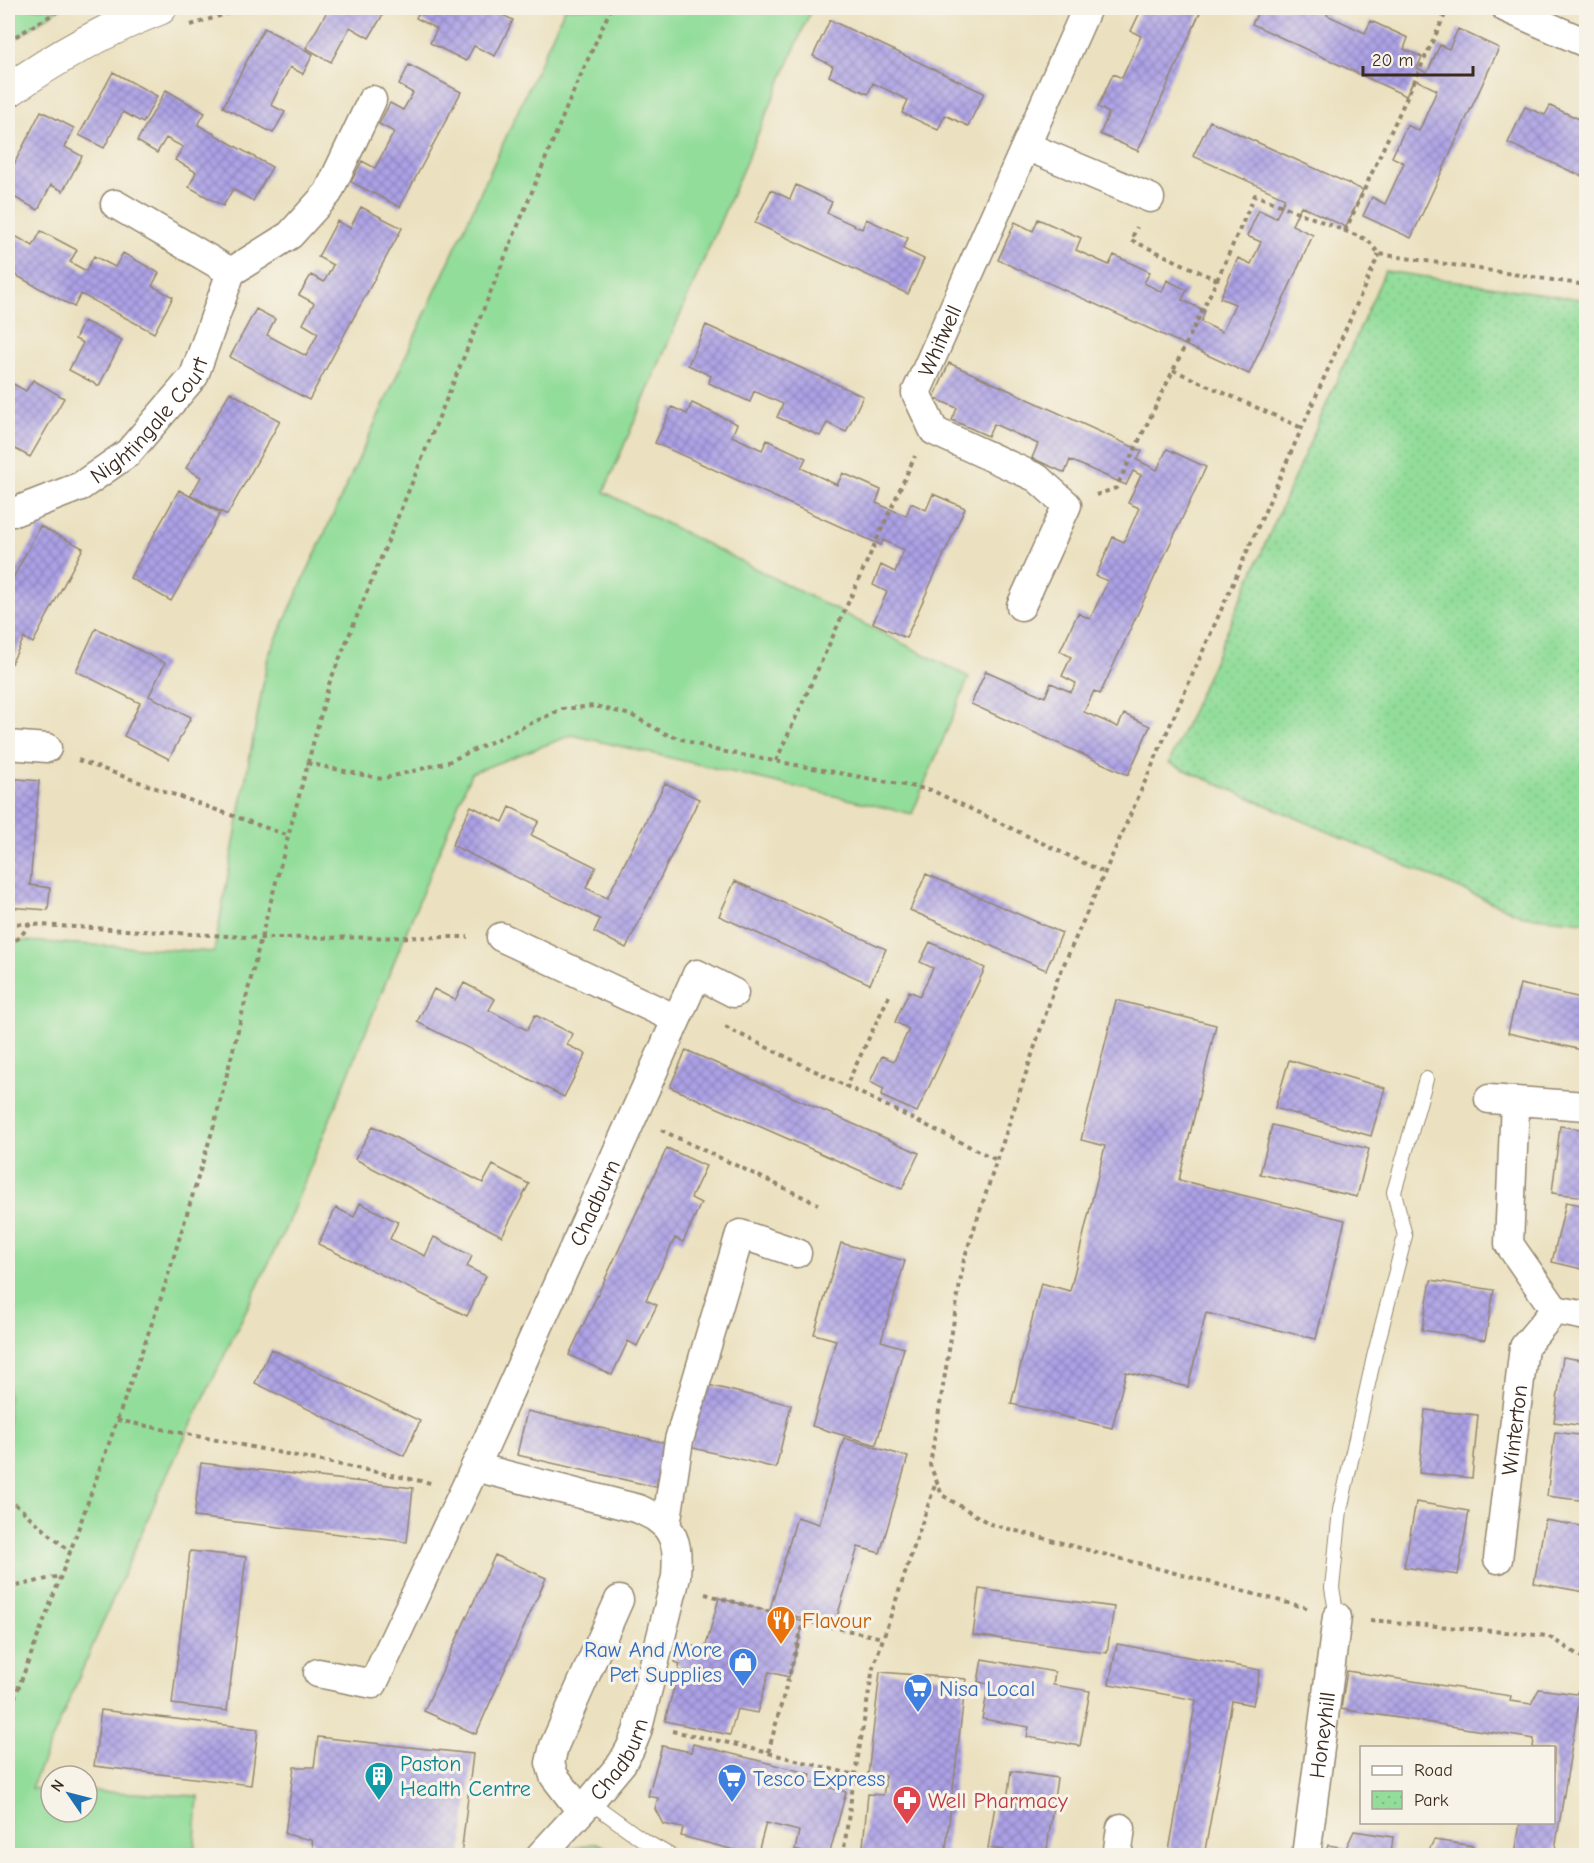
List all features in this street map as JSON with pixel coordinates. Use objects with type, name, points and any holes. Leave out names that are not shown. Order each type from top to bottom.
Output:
[{"type":"street","points":[[8,91],[40,68],[120,23],[160,8]]},
{"type":"street","name":"Whitwell","points":[[1067,505],[1037,478],[934,431],[916,393],[1087,8]]},
{"type":"street","points":[[1506,8],[1587,43]]},
{"type":"street","points":[[115,204],[231,272],[290,235],[328,193],[372,100]]},
{"type":"street","points":[[1026,146],[1150,198]]},
{"type":"street","name":"Nightingale Court","points":[[8,512],[14,512],[81,486],[128,453],[194,376],[231,272]]},
{"type":"street","points":[[1021,606],[1067,505]]},
{"type":"street","points":[[8,745],[47,748]]},
{"type":"street","points":[[501,937],[679,1013]]},
{"type":"street","name":"Chadburn","points":[[318,1673],[373,1684],[469,1478],[697,974],[734,993]]},
{"type":"street","points":[[1587,1106],[1502,1100],[1509,1244],[1555,1310],[1587,1316]]},
{"type":"street","name":"Chadburn","points":[[540,1856],[622,1762],[630,1749],[639,1724],[674,1585],[677,1557],[674,1537],[666,1526],[679,1440],[740,1234],[797,1253]]},
{"type":"street","name":"Winterton","points":[[1498,1559],[1524,1347],[1555,1310]]},
{"type":"street","points":[[469,1478],[639,1509],[666,1526]]},
{"type":"street","name":"Chadburn","points":[[585,1806],[554,1776],[550,1763],[554,1746],[619,1600]]},
{"type":"street","name":"Honeyhill","points":[[1306,1856],[1338,1617]]},
{"type":"lane","points":[[1338,1617],[1332,1588],[1340,1510],[1374,1357],[1405,1236],[1394,1192],[1426,1079]]},
{"type":"lane","points":[[585,1806],[672,1856]]},
{"type":"path","points":[[8,41],[63,8]]},
{"type":"path","points":[[8,1715],[70,1552],[162,1295],[215,1122],[261,938],[329,684],[566,108],[611,8]]},
{"type":"path","points":[[1345,231],[1448,8]]},
{"type":"path","points":[[1067,505],[1116,488],[1217,280],[1255,195],[1368,240],[1379,254],[1587,285]]},
{"type":"path","points":[[1150,198],[1131,240],[1217,280]]},
{"type":"path","points":[[1379,254],[1057,980],[964,1259],[930,1466],[942,1495],[990,1524],[1338,1617],[1548,1636],[1587,1660]]},
{"type":"path","points":[[1173,370],[1302,428]]},
{"type":"path","points":[[776,761],[930,422]]},
{"type":"path","points":[[307,762],[382,779],[448,762],[562,709],[595,706],[631,715],[666,734],[715,750],[931,790],[1105,873]]},
{"type":"path","points":[[47,748],[289,836]]},
{"type":"path","points":[[8,923],[261,938],[501,937]]},
{"type":"path","points":[[8,945],[20,937],[30,924]]},
{"type":"path","points":[[846,1086],[889,996]]},
{"type":"path","points":[[679,1013],[846,1086],[997,1160]]},
{"type":"path","points":[[632,1116],[818,1204]]},
{"type":"path","points":[[117,1420],[469,1478]]},
{"type":"path","points":[[843,1856],[873,1668],[937,1480]]},
{"type":"path","points":[[8,1498],[70,1552]]},
{"type":"path","points":[[8,1588],[60,1576]]},
{"type":"path","points":[[674,1585],[804,1621],[883,1638]]},
{"type":"path","points":[[768,1753],[804,1621]]},
{"type":"path","points":[[639,1724],[855,1775]]},
{"type":"green space","points":[[8,8],[60,8],[8,44]]},
{"type":"green space","points":[[565,8],[812,8],[604,492],[969,677],[912,814],[572,735],[471,773],[286,1227],[165,1479],[41,1764],[39,1764],[31,1788],[39,1789],[39,1824],[99,1824],[99,1792],[198,1796],[194,1855],[8,1855],[8,940],[214,952],[268,657]]},
{"type":"green space","points":[[1385,271],[1586,300],[1586,922],[1523,916],[1169,763]]},
{"type":"green space","points":[[596,1843],[623,1855],[552,1856],[555,1853]]},
{"type":"building","points":[[329,8],[379,8],[385,11],[369,38],[350,27],[331,62],[306,48]]},
{"type":"building","points":[[421,8],[489,8],[513,20],[495,56],[474,46],[466,61],[430,43],[437,29],[416,18]]},
{"type":"building","points":[[1142,8],[1202,8],[1138,151],[1100,134],[1109,113],[1098,107],[1113,74],[1122,78],[1141,36],[1131,31]]},
{"type":"building","points":[[1260,8],[1330,8],[1327,15],[1365,33],[1371,21],[1408,38],[1404,49],[1422,57],[1417,68],[1427,73],[1440,45],[1449,49],[1458,29],[1499,48],[1411,238],[1363,216],[1372,197],[1385,204],[1404,163],[1392,157],[1407,125],[1419,131],[1437,90],[1414,79],[1406,96],[1252,24]]},
{"type":"building","points":[[830,20],[984,93],[968,126],[945,115],[938,130],[902,113],[908,100],[873,83],[868,94],[829,76],[833,66],[813,56]]},
{"type":"building","points":[[264,28],[313,54],[303,74],[290,67],[271,105],[285,112],[273,133],[223,107]]},
{"type":"building","points":[[409,65],[461,92],[400,207],[351,182],[362,161],[375,168],[394,132],[379,124],[390,103],[403,110],[413,93],[399,85]]},
{"type":"building","points":[[113,72],[157,96],[143,123],[123,112],[104,148],[79,135]]},
{"type":"building","points":[[166,90],[205,113],[198,125],[272,167],[253,201],[233,189],[223,206],[189,187],[196,172],[175,160],[183,147],[166,138],[157,153],[137,141]]},
{"type":"building","points":[[1550,106],[1586,122],[1582,135],[1586,137],[1586,178],[1508,143],[1525,107],[1545,115]]},
{"type":"building","points":[[41,111],[74,128],[65,147],[82,156],[63,191],[51,185],[38,210],[8,194],[8,176]]},
{"type":"building","points":[[1210,121],[1363,190],[1346,227],[1301,206],[1292,225],[1313,235],[1249,374],[998,260],[1015,222],[1033,231],[1038,219],[1081,238],[1076,250],[1109,265],[1114,255],[1150,272],[1144,283],[1162,292],[1167,280],[1187,290],[1182,300],[1205,311],[1201,322],[1222,332],[1235,304],[1220,298],[1238,258],[1251,264],[1261,242],[1247,236],[1259,210],[1276,218],[1285,198],[1193,156]]},
{"type":"building","points":[[796,185],[832,202],[827,213],[862,229],[866,219],[908,238],[903,249],[924,259],[908,294],[755,223],[771,190],[790,199]]},
{"type":"building","points":[[361,207],[402,228],[309,400],[230,357],[256,309],[275,319],[267,335],[306,356],[318,333],[303,324],[314,303],[299,295],[311,275],[324,282],[333,265],[318,257],[337,221],[350,228]]},
{"type":"building","points":[[41,231],[77,250],[70,262],[86,271],[94,256],[115,267],[123,253],[159,273],[152,286],[173,297],[154,333],[81,294],[74,307],[8,271],[8,232],[33,246]]},
{"type":"building","points":[[84,321],[122,340],[99,386],[69,370],[83,343],[75,339]]},
{"type":"building","points":[[706,325],[863,396],[846,432],[827,423],[820,436],[777,417],[783,404],[754,391],[750,402],[709,383],[711,376],[688,365]]},
{"type":"building","points":[[949,363],[1142,451],[1137,460],[1157,470],[1167,449],[1206,467],[1100,694],[1094,691],[1084,712],[1118,727],[1124,714],[1150,726],[1128,775],[971,704],[986,671],[1045,697],[1051,683],[1071,692],[1076,683],[1062,676],[1071,657],[1060,651],[1078,613],[1090,619],[1108,581],[1096,576],[1113,537],[1124,542],[1139,508],[1128,503],[1141,475],[1133,471],[1126,485],[1070,460],[1065,473],[1032,458],[1038,444],[994,424],[988,436],[952,420],[957,408],[934,398]]},
{"type":"building","points":[[33,380],[64,398],[30,457],[8,445],[8,381],[26,391]]},
{"type":"building","points":[[230,392],[280,421],[227,515],[191,495],[201,477],[186,468]]},
{"type":"building","points":[[692,403],[737,424],[732,436],[762,450],[767,440],[806,458],[801,468],[837,485],[843,473],[881,490],[876,503],[906,516],[911,503],[926,510],[933,494],[965,508],[906,638],[873,623],[887,592],[873,585],[881,565],[895,572],[904,550],[883,540],[881,545],[655,443],[672,407],[687,414]]},
{"type":"building","points":[[179,490],[220,513],[171,601],[130,578]]},
{"type":"building","points":[[40,526],[83,548],[33,643],[24,638],[8,670],[8,588]]},
{"type":"building","points":[[96,628],[165,663],[149,696],[191,717],[169,759],[124,736],[140,703],[76,671]]},
{"type":"building","points":[[8,778],[39,781],[30,885],[50,888],[48,910],[8,907]]},
{"type":"building","points":[[665,783],[699,799],[626,948],[594,932],[600,919],[452,845],[471,806],[503,822],[510,807],[539,821],[531,835],[596,867],[586,888],[607,898]]},
{"type":"building","points":[[926,874],[1062,933],[1046,970],[910,910]]},
{"type":"building","points":[[735,881],[886,949],[870,984],[719,916]]},
{"type":"building","points":[[930,942],[985,968],[917,1112],[881,1096],[884,1089],[870,1082],[882,1056],[894,1061],[909,1029],[895,1022],[909,991],[920,996],[933,968],[920,962]]},
{"type":"building","points":[[464,983],[495,999],[489,1010],[527,1030],[535,1015],[573,1034],[567,1045],[586,1054],[564,1097],[417,1022],[434,989],[455,1000]]},
{"type":"building","points":[[1520,984],[1586,999],[1586,1051],[1508,1033]]},
{"type":"building","points":[[1116,1000],[1216,1025],[1179,1180],[1345,1220],[1316,1339],[1206,1313],[1188,1387],[1126,1372],[1112,1428],[1011,1404],[1041,1283],[1070,1291],[1105,1146],[1081,1140]]},
{"type":"building","points":[[686,1050],[919,1153],[902,1189],[670,1087]]},
{"type":"building","points":[[1289,1060],[1385,1088],[1371,1136],[1275,1108]]},
{"type":"building","points":[[1272,1125],[1369,1149],[1357,1197],[1260,1174]]},
{"type":"building","points":[[373,1126],[483,1183],[493,1165],[529,1184],[502,1236],[355,1159]]},
{"type":"building","points":[[1560,1126],[1586,1130],[1586,1197],[1552,1193]]},
{"type":"building","points":[[667,1148],[706,1166],[691,1198],[701,1203],[683,1242],[675,1238],[646,1300],[657,1305],[637,1346],[628,1341],[612,1375],[569,1355]]},
{"type":"building","points":[[1566,1202],[1586,1206],[1586,1270],[1552,1262]]},
{"type":"building","points":[[360,1203],[398,1222],[390,1239],[425,1256],[434,1237],[472,1256],[467,1267],[486,1276],[467,1316],[318,1244],[336,1208],[354,1217]]},
{"type":"building","points":[[841,1243],[905,1261],[881,1341],[904,1348],[876,1445],[812,1426],[836,1340],[814,1334]]},
{"type":"building","points":[[1431,1280],[1494,1290],[1485,1340],[1422,1330]]},
{"type":"building","points":[[271,1349],[420,1421],[404,1456],[255,1383]]},
{"type":"building","points":[[1563,1357],[1586,1361],[1586,1426],[1554,1422]]},
{"type":"building","points":[[704,1384],[791,1405],[776,1468],[689,1447]]},
{"type":"building","points":[[1425,1410],[1478,1415],[1472,1478],[1419,1473]]},
{"type":"building","points":[[527,1411],[666,1443],[656,1487],[517,1455]]},
{"type":"building","points":[[1555,1432],[1586,1436],[1586,1501],[1547,1496]]},
{"type":"building","points":[[844,1438],[908,1457],[880,1553],[858,1547],[834,1627],[770,1609],[797,1517],[819,1524]]},
{"type":"building","points":[[201,1463],[413,1488],[407,1542],[194,1517]]},
{"type":"building","points":[[1416,1502],[1469,1511],[1458,1575],[1404,1567]]},
{"type":"building","points":[[1545,1520],[1586,1527],[1585,1592],[1534,1583]]},
{"type":"building","points":[[190,1551],[246,1557],[227,1711],[172,1704]]},
{"type":"building","points":[[495,1555],[546,1578],[476,1734],[424,1711]]},
{"type":"building","points":[[979,1589],[1114,1607],[1107,1653],[973,1635]]},
{"type":"building","points":[[719,1598],[804,1621],[789,1677],[769,1672],[757,1713],[737,1709],[730,1735],[665,1721],[680,1664],[675,1662],[679,1643],[705,1649]]},
{"type":"building","points":[[1117,1644],[1260,1670],[1253,1705],[1232,1701],[1204,1856],[1168,1856],[1196,1700],[1109,1684]]},
{"type":"building","points":[[982,1659],[1055,1672],[1053,1685],[1090,1691],[1080,1746],[1027,1737],[1029,1727],[982,1719],[989,1684],[978,1682]]},
{"type":"building","points":[[1347,1671],[1511,1696],[1510,1701],[1531,1704],[1539,1689],[1576,1694],[1582,1683],[1554,1856],[1515,1856],[1520,1824],[1555,1824],[1555,1746],[1533,1746],[1534,1739],[1341,1709]]},
{"type":"building","name":"Nisa Local","points":[[880,1672],[966,1679],[945,1856],[862,1856],[868,1794],[883,1795],[885,1785],[885,1776],[868,1775]]},
{"type":"building","points":[[101,1710],[258,1729],[251,1785],[99,1767],[99,1764],[94,1764]]},
{"type":"building","name":"Paston Health Centre","points":[[318,1737],[473,1754],[461,1856],[306,1856],[313,1849],[312,1840],[285,1834],[294,1767],[314,1767]]},
{"type":"building","name":"Tesco Express","points":[[693,1744],[811,1774],[809,1782],[846,1792],[829,1856],[816,1856],[795,1850],[799,1831],[766,1823],[757,1856],[681,1836],[683,1828],[663,1824],[655,1809],[658,1798],[648,1796],[662,1746],[691,1752]]},
{"type":"building","points":[[1011,1771],[1057,1778],[1046,1856],[1003,1856],[1004,1850],[988,1848],[995,1806],[1006,1807]]},
{"type":"building","points":[[1354,1831],[1393,1837],[1391,1853],[1398,1856],[1325,1856],[1328,1845],[1346,1848]]},
{"type":"building","points":[[1434,1840],[1473,1846],[1472,1856],[1426,1856]]},
{"type":"place","name":"Flavour","points":[[781,1646]]},
{"type":"place","name":"Raw And More Pet Supplies","points":[[743,1688]]},
{"type":"place","name":"Nisa Local","points":[[918,1714]]},
{"type":"place","name":"Paston Health Centre","points":[[379,1802]]},
{"type":"place","name":"Tesco Express","points":[[732,1804]]},
{"type":"place","name":"Well Pharmacy","points":[[907,1826]]}]
